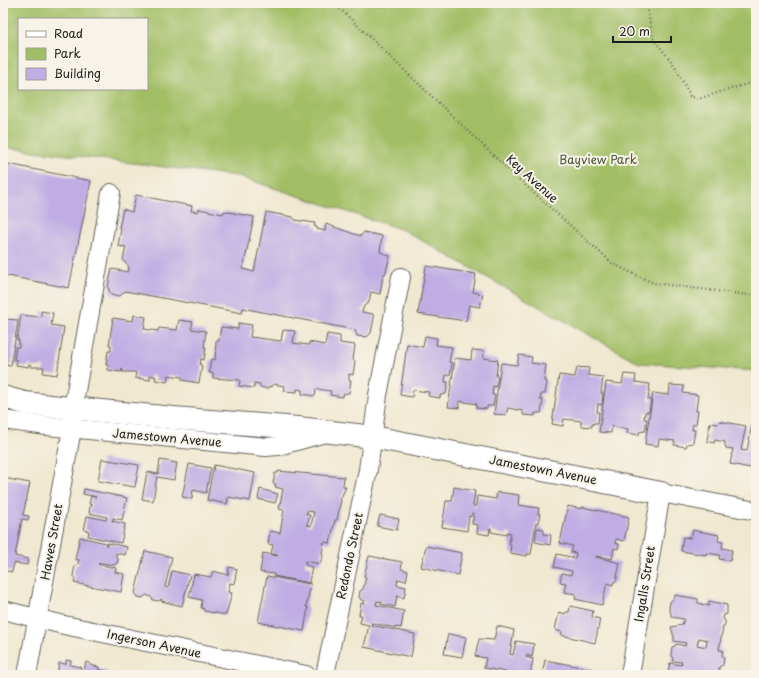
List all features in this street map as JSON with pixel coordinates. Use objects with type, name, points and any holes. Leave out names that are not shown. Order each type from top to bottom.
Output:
[{"type":"street","name":"Hawes Street","points":[[27,675],[38,619],[111,193]]},
{"type":"street","name":"Redondo Street","points":[[325,675],[368,470],[378,395],[401,277]]},
{"type":"street","name":"Jamestown Avenue","points":[[3,397],[73,418]]},
{"type":"street","name":"Jamestown Avenue","points":[[3,420],[23,424],[73,418],[173,418],[298,428],[373,437],[756,511]]},
{"type":"street","name":"Ingalls Street","points":[[630,675],[661,493]]},
{"type":"street","name":"Ingerson Avenue","points":[[3,610],[38,619],[306,675]]},
{"type":"path","name":"Key Avenue","points":[[334,3],[513,174],[612,264],[653,283],[756,296]]},
{"type":"path","points":[[646,3],[653,38],[675,66],[690,96],[698,99],[756,81]]},
{"type":"green space","name":"Bayview Park","points":[[3,3],[756,3],[756,371],[639,363],[403,230],[237,176],[3,147]]},
{"type":"building","points":[[3,163],[91,181],[69,288],[3,275]]},
{"type":"building","points":[[136,195],[192,206],[191,211],[198,212],[199,209],[223,214],[224,211],[254,217],[243,269],[254,272],[266,212],[293,217],[295,220],[315,223],[314,226],[317,227],[317,229],[325,231],[326,224],[361,236],[364,232],[382,236],[380,252],[390,256],[385,274],[383,275],[380,294],[371,292],[369,302],[364,306],[362,312],[373,314],[374,318],[371,333],[367,337],[357,336],[355,330],[243,308],[242,313],[125,291],[120,296],[111,295],[108,287],[112,269],[128,272],[129,267],[123,260],[126,247],[118,246],[121,229],[119,228],[123,209],[132,212]]},
{"type":"building","points":[[426,266],[476,274],[473,292],[483,294],[480,307],[469,305],[466,321],[418,314]]},
{"type":"building","points":[[3,306],[7,306],[5,319],[18,320],[11,366],[3,365]]},
{"type":"building","points":[[41,311],[53,313],[51,325],[64,327],[57,375],[43,373],[44,367],[30,367],[31,365],[29,364],[28,367],[16,365],[17,360],[14,360],[16,347],[19,347],[19,340],[17,340],[21,315],[41,317]]},
{"type":"building","points":[[134,315],[146,317],[144,329],[158,331],[159,328],[177,330],[179,320],[193,322],[191,329],[206,331],[204,347],[206,347],[204,360],[201,359],[200,365],[202,366],[199,383],[182,380],[182,377],[168,375],[167,382],[155,380],[156,377],[150,375],[150,380],[135,378],[136,372],[122,372],[122,369],[121,372],[108,370],[108,365],[106,365],[108,351],[111,351],[111,345],[109,345],[113,318],[133,321]]},
{"type":"building","points":[[238,323],[252,325],[250,337],[281,341],[283,330],[295,331],[293,343],[309,345],[309,342],[325,345],[327,334],[340,336],[340,343],[355,345],[353,375],[349,374],[349,380],[351,380],[349,393],[343,394],[343,397],[330,395],[331,391],[316,389],[315,396],[302,394],[302,390],[297,389],[297,392],[284,391],[285,386],[273,384],[272,387],[269,386],[268,389],[260,387],[260,384],[254,383],[254,388],[239,386],[240,380],[213,378],[213,373],[209,373],[211,359],[215,360],[216,341],[219,341],[221,327],[238,329]]},
{"type":"building","points":[[425,336],[437,338],[436,345],[452,347],[449,362],[452,363],[450,375],[446,375],[445,382],[448,382],[446,394],[440,395],[440,398],[428,396],[429,392],[413,390],[412,397],[400,395],[407,344],[423,347]]},
{"type":"building","points":[[472,350],[484,351],[483,358],[498,360],[496,376],[498,376],[496,387],[493,386],[492,395],[495,395],[493,406],[487,406],[487,409],[476,408],[477,404],[459,401],[459,408],[448,407],[455,358],[471,360]]},
{"type":"building","points":[[519,355],[532,357],[531,363],[546,365],[544,381],[547,381],[545,394],[541,394],[540,400],[543,400],[541,413],[535,413],[535,416],[523,415],[523,411],[508,408],[506,415],[494,414],[501,363],[517,365]]},
{"type":"building","points":[[577,367],[589,368],[588,375],[603,377],[601,393],[603,393],[602,405],[598,404],[597,412],[599,412],[598,423],[592,424],[592,427],[581,426],[581,421],[564,419],[563,426],[552,424],[559,375],[575,377]]},
{"type":"building","points":[[624,374],[636,375],[635,382],[650,384],[648,400],[651,400],[649,412],[645,412],[644,419],[647,419],[645,431],[639,432],[639,435],[627,433],[628,429],[612,426],[611,433],[599,432],[606,382],[622,384]]},
{"type":"building","points":[[670,385],[684,386],[683,393],[698,395],[696,424],[693,424],[692,430],[695,430],[693,443],[687,444],[686,447],[674,445],[675,441],[659,439],[658,446],[645,444],[653,393],[669,395]]},
{"type":"building","points":[[755,407],[756,469],[730,464],[733,449],[726,448],[725,442],[715,440],[714,443],[707,441],[710,423],[718,424],[719,421],[746,426],[741,450],[747,451]]},
{"type":"building","points":[[102,459],[139,465],[135,487],[98,481]]},
{"type":"building","points":[[160,460],[177,463],[174,480],[157,477],[153,501],[142,499],[147,472],[158,474]]},
{"type":"building","points":[[189,464],[211,468],[206,493],[193,490],[192,499],[182,497]]},
{"type":"building","points":[[214,465],[255,473],[250,501],[228,497],[227,504],[207,500]]},
{"type":"building","points":[[278,471],[344,477],[343,486],[346,487],[340,500],[337,520],[335,520],[330,543],[324,542],[323,556],[320,564],[305,561],[305,565],[312,567],[309,583],[260,572],[263,553],[278,556],[271,554],[273,545],[268,544],[270,531],[280,533],[284,510],[279,509],[283,489],[275,487],[276,484],[273,484],[275,473],[278,473]],"holes":[[[307,511],[314,512],[311,526],[307,525],[310,515],[306,514]]]},
{"type":"building","points":[[3,478],[30,483],[23,515],[29,516],[28,520],[22,519],[15,556],[28,559],[27,565],[14,563],[12,572],[3,570]]},
{"type":"building","points":[[454,487],[475,491],[473,506],[476,506],[477,496],[496,499],[497,492],[519,495],[518,505],[539,508],[538,514],[540,514],[538,523],[536,523],[531,554],[527,554],[527,556],[510,553],[511,544],[509,544],[511,533],[507,532],[507,535],[491,532],[490,528],[489,535],[477,533],[478,525],[472,524],[474,514],[472,513],[471,517],[469,516],[467,531],[442,527],[446,501],[452,501]]},
{"type":"building","points":[[84,489],[127,498],[122,520],[113,518],[112,521],[125,524],[121,543],[88,536],[89,531],[84,530],[87,516],[106,520],[107,517],[89,513],[90,506],[92,506],[89,504],[91,496],[96,497],[83,494]]},
{"type":"building","points":[[260,489],[278,494],[275,503],[258,499]]},
{"type":"building","points":[[568,506],[582,509],[582,507],[629,517],[624,541],[616,539],[615,543],[619,544],[618,549],[614,548],[612,559],[596,556],[620,563],[616,582],[614,581],[613,585],[607,583],[602,605],[575,599],[576,594],[564,592],[566,583],[560,582],[562,573],[571,575],[572,571],[554,567],[557,554],[575,558],[576,553],[571,552],[573,546],[560,543]]},
{"type":"building","points":[[380,515],[399,519],[397,530],[377,526]]},
{"type":"building","points":[[537,528],[544,529],[544,534],[551,535],[550,545],[535,542]]},
{"type":"building","points":[[693,530],[719,535],[718,541],[723,542],[722,548],[732,550],[730,561],[719,559],[720,555],[706,553],[706,555],[681,551],[683,537],[691,538]]},
{"type":"building","points":[[80,537],[106,543],[105,545],[108,543],[127,547],[125,555],[116,553],[118,559],[117,563],[114,565],[98,564],[116,568],[115,572],[124,574],[121,592],[74,583],[75,578],[73,575],[75,566],[78,564],[79,560],[75,559]]},
{"type":"building","points":[[426,546],[462,553],[458,575],[421,567]]},
{"type":"building","points":[[145,551],[172,557],[165,587],[168,588],[172,571],[190,575],[182,606],[161,601],[162,599],[158,601],[153,600],[151,597],[146,595],[143,598],[138,597],[135,593]]},
{"type":"building","points":[[369,556],[402,562],[401,569],[408,571],[406,581],[398,579],[397,585],[406,587],[404,598],[397,596],[395,607],[381,604],[382,602],[377,601],[376,605],[404,611],[401,628],[372,623],[371,625],[415,634],[411,657],[364,647],[369,625],[360,623],[362,615],[359,615],[361,603],[364,604],[365,601],[361,600],[359,597],[366,577],[364,577]]},
{"type":"building","points":[[229,567],[237,569],[234,584],[230,583],[228,592],[232,593],[226,615],[204,611],[204,609],[201,608],[202,600],[189,597],[194,574],[211,577],[213,571],[228,575]]},
{"type":"building","points":[[267,576],[311,584],[306,607],[308,607],[304,631],[258,622]]},
{"type":"building","points":[[675,595],[698,599],[698,603],[709,606],[709,601],[727,605],[727,614],[724,615],[723,618],[725,625],[722,627],[719,650],[723,650],[723,665],[719,667],[719,672],[723,673],[723,675],[667,675],[670,663],[681,665],[682,662],[672,661],[672,647],[676,644],[685,646],[686,643],[674,641],[671,627],[682,625],[684,619],[671,617],[669,608],[670,602]],"holes":[[[699,638],[707,640],[706,647],[697,645]]]},
{"type":"building","points":[[570,606],[593,611],[592,617],[600,619],[595,643],[561,635],[562,632],[555,630],[559,612],[565,614],[566,612],[569,612]]},
{"type":"building","points":[[497,626],[514,630],[510,654],[513,655],[516,641],[534,644],[532,657],[527,655],[526,657],[533,659],[530,675],[506,675],[506,672],[484,668],[486,658],[475,656],[479,639],[494,640]]},
{"type":"building","points":[[448,634],[466,637],[462,657],[444,654]]},
{"type":"building","points":[[66,660],[71,661],[70,665],[81,667],[79,675],[57,675],[59,663],[66,664]]},
{"type":"building","points":[[545,660],[592,669],[591,675],[542,675]]},
{"type":"building","points":[[86,662],[90,663],[90,665],[99,667],[98,669],[107,671],[107,675],[83,675]]}]
